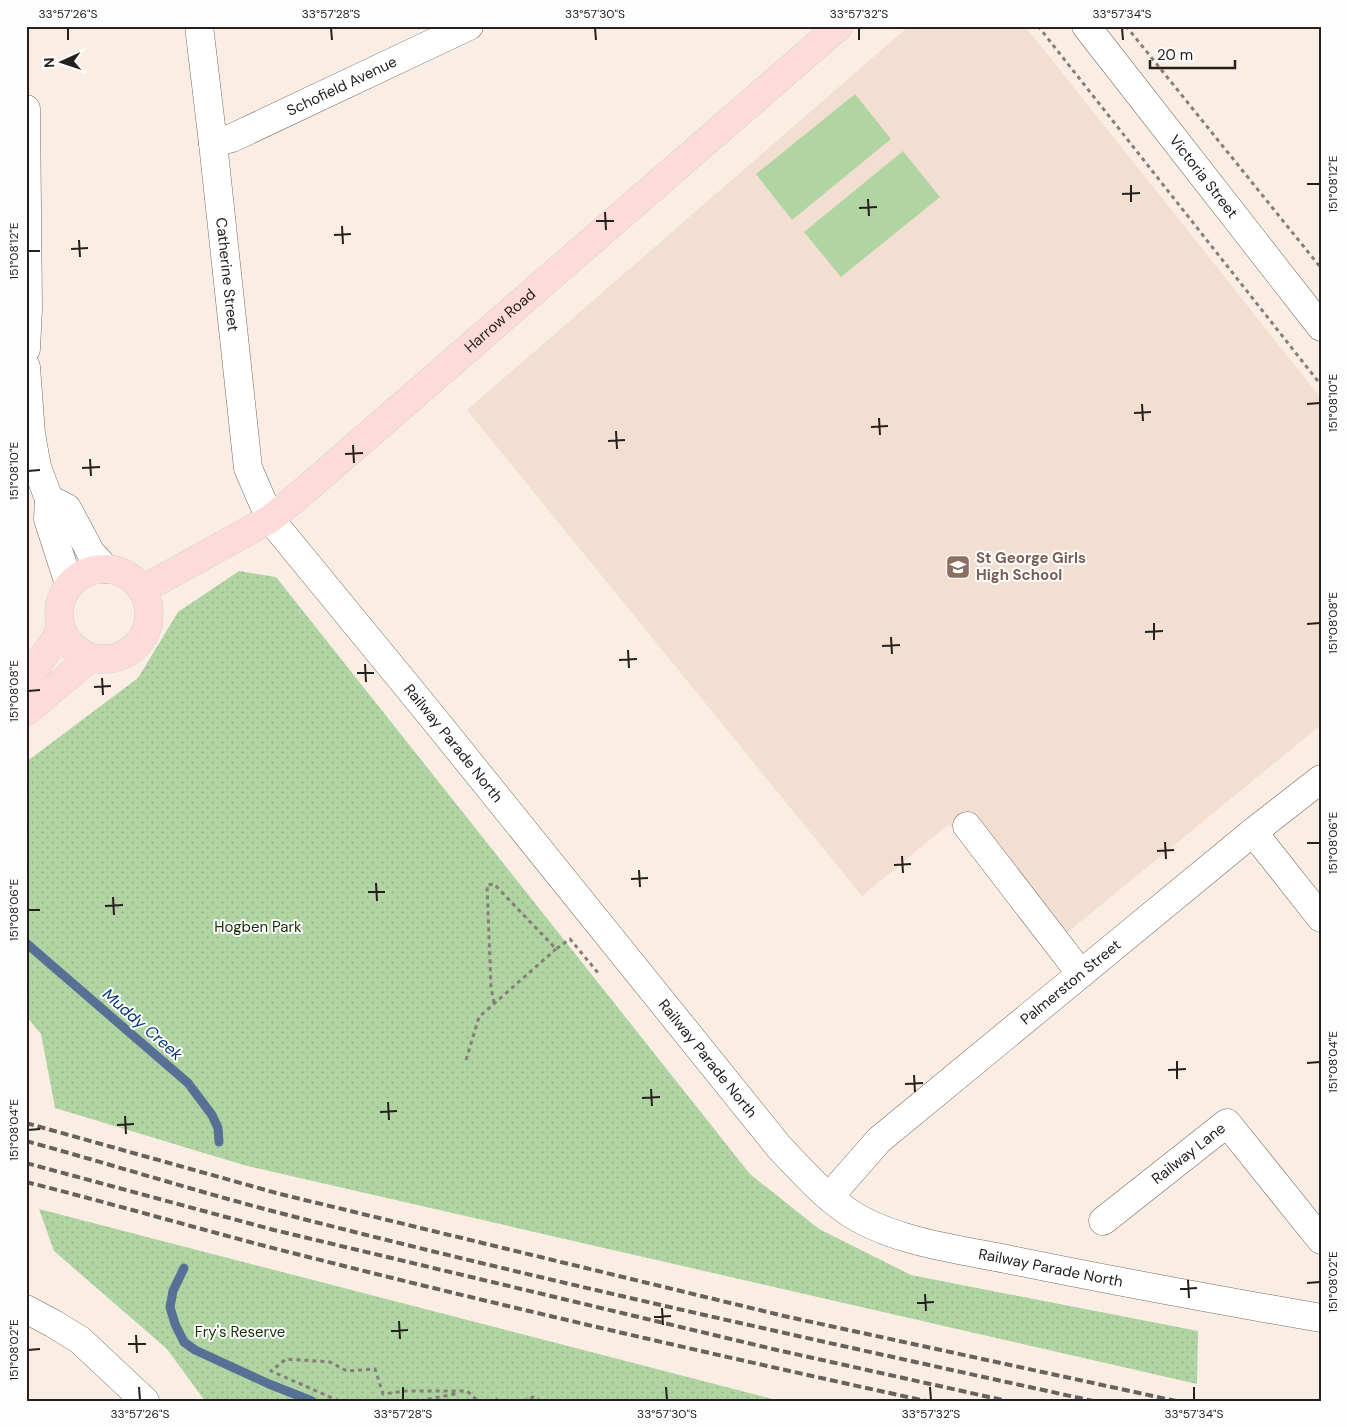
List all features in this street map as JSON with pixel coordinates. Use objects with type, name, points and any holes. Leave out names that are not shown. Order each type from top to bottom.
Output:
[{"type":"main road","name":"Harrow Road","points":[[142,590],[270,519],[839,26]]},
{"type":"main road","points":[[106,568],[120,571],[132,578],[142,590],[147,602],[149,615],[147,628],[140,641],[131,651],[105,660],[91,658],[73,647],[61,628],[59,616],[63,594],[69,584],[92,570],[106,568]]},
{"type":"main road","points":[[26,680],[54,643],[61,628]]},
{"type":"main road","points":[[26,712],[91,658]]},
{"type":"street","name":"Catherine Street","points":[[199,26],[248,468],[270,519]]},
{"type":"street","name":"Schofield Avenue","points":[[213,143],[232,138],[469,26]]},
{"type":"street","name":"Victoria Street","points":[[1086,26],[1321,327]]},
{"type":"street","points":[[26,109],[28,308],[26,349]]},
{"type":"street","points":[[26,366],[31,434],[37,467],[49,499],[48,519],[69,584]]},
{"type":"street","points":[[49,499],[67,508],[91,553],[106,568]]},
{"type":"street","name":"Railway Parade North","points":[[270,519],[430,714],[779,1147],[829,1196],[858,1218],[892,1233],[929,1243],[1138,1286],[1321,1318]]},
{"type":"street","name":"Palmerston Street","points":[[829,1196],[879,1140],[1253,832],[1321,779]]},
{"type":"street","points":[[967,826],[1081,974]]},
{"type":"street","points":[[1253,832],[1321,918]]},
{"type":"street","name":"Railway Lane","points":[[1103,1221],[1226,1123],[1321,1240]]},
{"type":"street","points":[[26,1309],[80,1340],[145,1401]]},
{"type":"path","points":[[1038,26],[1321,385]]},
{"type":"path","points":[[1126,26],[1321,268]]},
{"type":"path","points":[[494,1002],[490,987],[487,886],[494,884],[556,950]]},
{"type":"path","points":[[466,1060],[479,1017],[494,1002],[570,939],[598,974]]},
{"type":"path","points":[[339,1401],[272,1371],[286,1360],[330,1362],[347,1371],[375,1369],[383,1394],[467,1392],[478,1401]]},
{"type":"path","points":[[420,1401],[467,1392]]},
{"type":"path","points":[[523,1401],[533,1397],[541,1401]]},
{"type":"path","points":[[494,1401],[498,1399],[504,1401]]},
{"type":"shaded area","name":"St George Girls High School","points":[[909,26],[1025,26],[1321,398],[1321,725],[1046,950],[949,824],[862,896],[467,410]]},
{"type":"green space","points":[[855,94],[891,139],[792,220],[756,174]]},
{"type":"green space","points":[[903,151],[940,197],[841,277],[804,232]]},
{"type":"green space","name":"Hogben Park","points":[[239,571],[276,577],[750,1174],[819,1229],[911,1275],[1198,1331],[1197,1384],[247,1166],[55,1108],[41,1034],[26,1016],[26,762],[138,678],[178,612]]},
{"type":"green space","name":"Fry's Reserve","points":[[39,1209],[780,1401],[205,1401],[167,1349],[54,1251]]},
{"type":"waterway","name":"Muddy Creek","points":[[26,943],[188,1083],[212,1115],[218,1128],[219,1142]]},
{"type":"waterway","name":"Muddy Creek","points":[[184,1268],[173,1291],[170,1307],[175,1324],[184,1342],[195,1350],[269,1384],[312,1401]]},
{"type":"railway","points":[[26,1123],[280,1194],[784,1316],[1176,1401]]},
{"type":"railway","points":[[26,1141],[276,1212],[480,1263],[1093,1401]]},
{"type":"railway","points":[[26,1163],[274,1230],[777,1350],[1007,1401]]},
{"type":"railway","points":[[26,1182],[265,1246],[512,1307],[926,1401]]},
{"type":"place","name":"St George Girls High School","points":[[958,567]]}]
